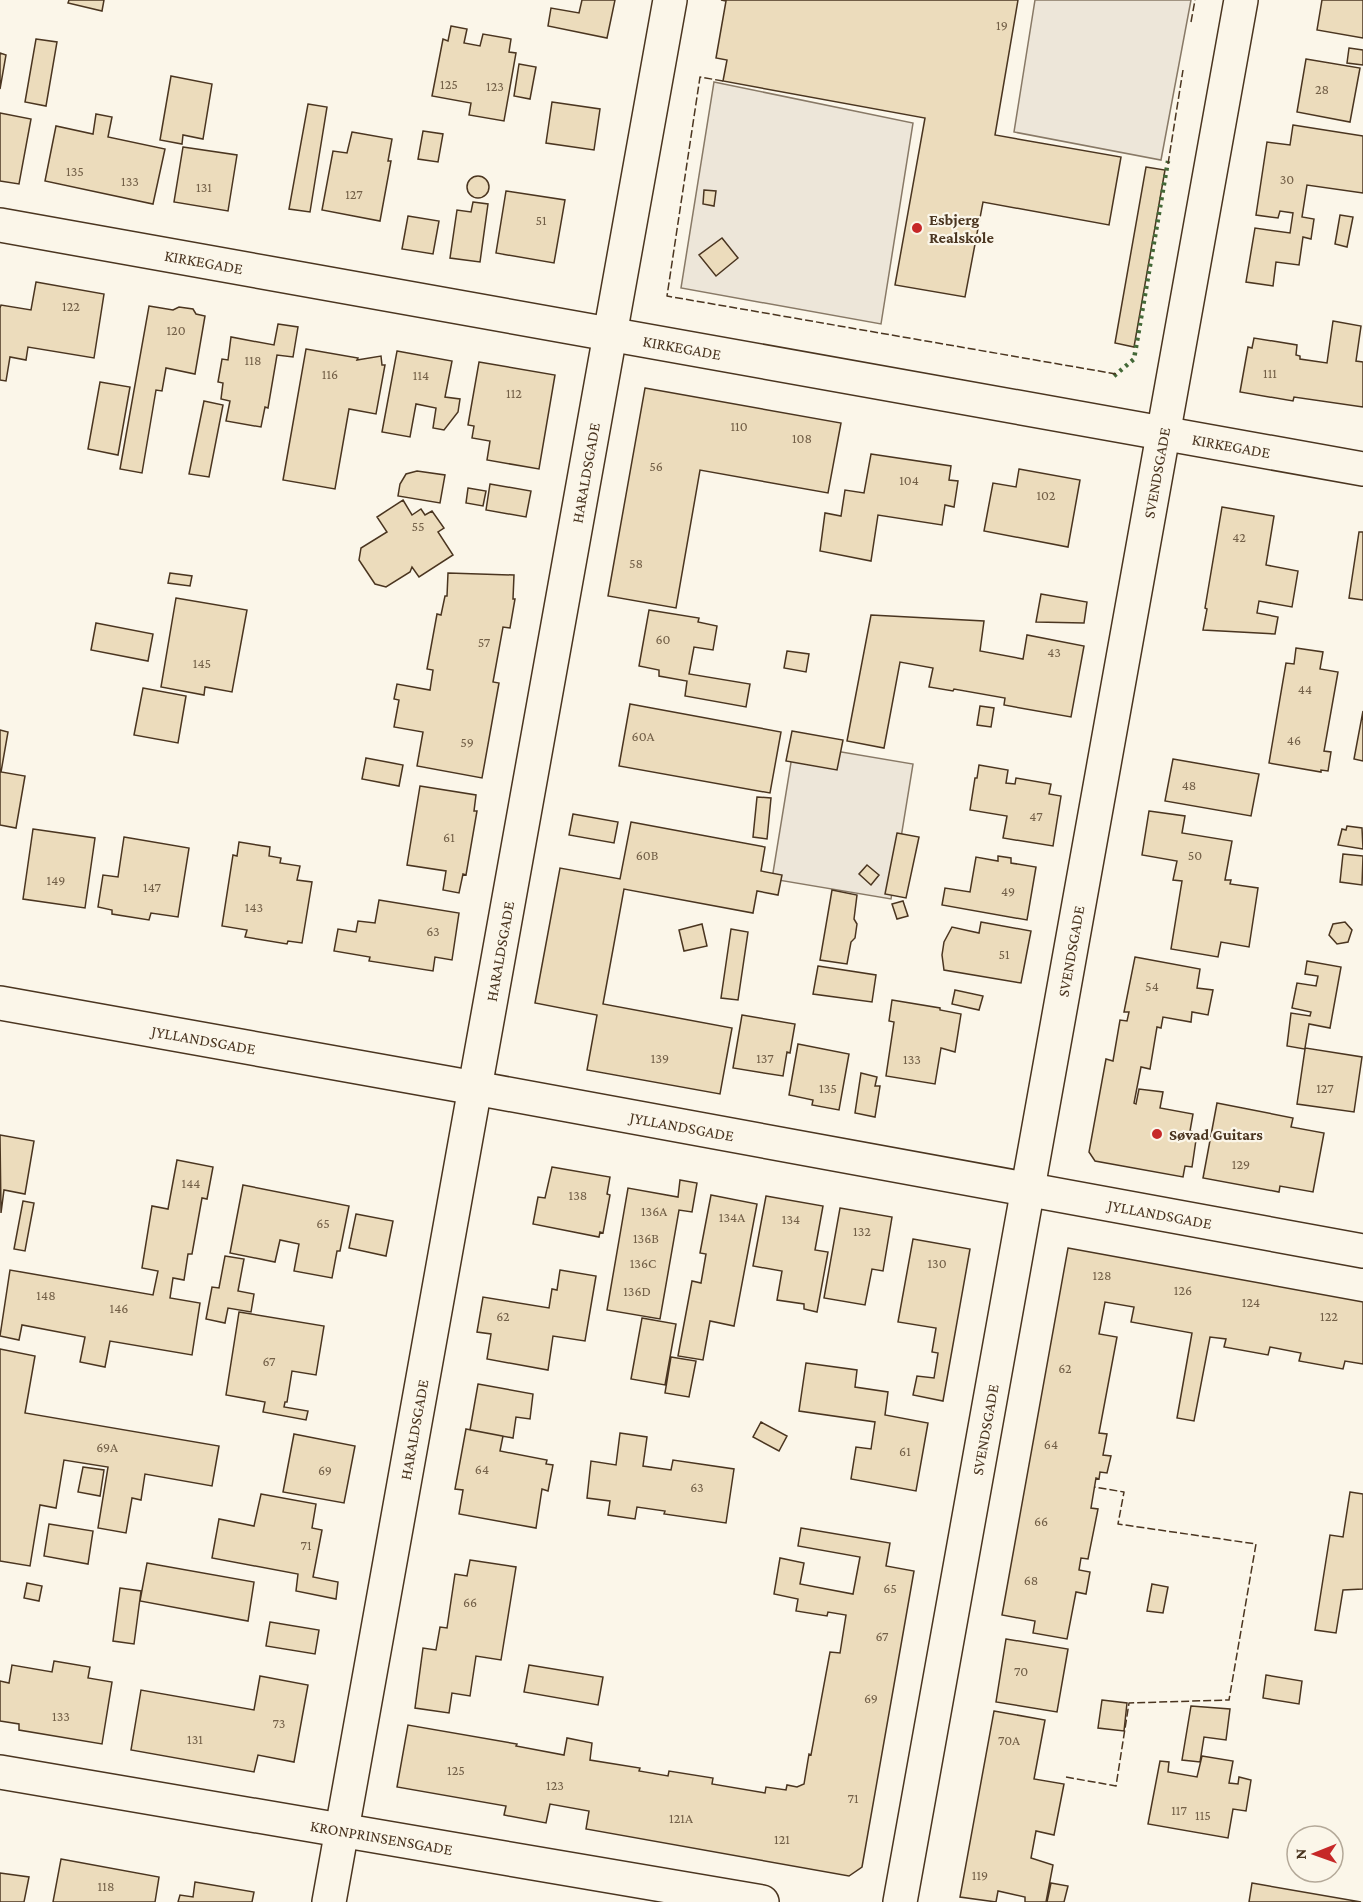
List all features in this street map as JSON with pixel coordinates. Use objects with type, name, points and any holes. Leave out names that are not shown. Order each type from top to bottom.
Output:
[{"type":"street","name":"HARALDSGADE","points":[[329,1902],[670,0]]},
{"type":"street","name":"SVENDSGADE","points":[[900,1902],[1242,0]]},
{"type":"street","name":"KIRKEGADE","points":[[0,225],[1363,469]]},
{"type":"street","name":"JYLLANDSGADE","points":[[0,1003],[1363,1251]]},
{"type":"street","name":"KRONPRINSENSGADE","points":[[0,1772],[762,1902]]},
{"type":"shaded area","points":[[1035,0],[1191,0],[1161,160],[1014,132]]},
{"type":"shaded area","points":[[714,82],[913,123],[881,324],[681,288]]},
{"type":"shaded area","points":[[794,744],[913,764],[891,899],[772,879]]},
{"type":"building","points":[[69,0],[104,0],[102,11],[68,3]]},
{"type":"building","points":[[582,0],[615,0],[607,38],[548,26],[551,8],[579,13]]},
{"type":"building","points":[[721,0],[1018,0],[995,135],[1121,157],[1109,225],[983,202],[965,297],[895,285],[925,118],[723,81],[727,60],[716,58],[726,1]]},
{"type":"building","points":[[1322,0],[1363,0],[1363,38],[1317,30]]},
{"type":"building","points":[[451,26],[467,29],[464,43],[480,46],[483,34],[511,39],[509,52],[516,53],[504,121],[469,115],[471,103],[432,96],[443,39],[448,41]]},
{"type":"building","points":[[36,39],[57,42],[46,106],[25,102]]},
{"type":"building","points":[[1349,48],[1363,50],[1363,65],[1347,63]]},
{"type":"building","points":[[0,53],[6,55],[0,89]]},
{"type":"building","points":[[1306,59],[1360,68],[1350,122],[1297,112]]},
{"type":"building","points":[[519,64],[536,67],[530,99],[514,96]]},
{"type":"building","points":[[171,76],[212,84],[203,139],[183,135],[182,144],[160,140]]},
{"type":"building","points":[[552,102],[600,109],[594,150],[546,143]]},
{"type":"building","points":[[308,104],[327,107],[310,212],[289,209]]},
{"type":"building","points":[[0,113],[31,119],[19,184],[0,181]]},
{"type":"building","points":[[96,114],[112,117],[108,137],[165,149],[153,204],[45,181],[56,126],[93,134]]},
{"type":"building","points":[[1293,125],[1363,136],[1363,193],[1307,185],[1302,217],[1314,219],[1311,239],[1303,237],[1299,265],[1276,262],[1273,286],[1246,282],[1255,228],[1290,233],[1293,213],[1280,211],[1278,218],[1256,215],[1267,142],[1290,145]]},
{"type":"building","points":[[423,131],[443,134],[438,162],[418,159]]},
{"type":"building","points":[[352,132],[392,139],[388,161],[391,161],[380,221],[322,210],[333,151],[347,153]]},
{"type":"building","points":[[183,147],[237,155],[228,211],[174,202]]},
{"type":"building","points":[[1146,167],[1165,170],[1134,347],[1115,343]]},
{"type":"building","points":[[478,176],[486,179],[489,187],[486,195],[478,198],[470,195],[467,187],[470,179]]},
{"type":"building","points":[[704,190],[716,191],[714,206],[703,204]]},
{"type":"building","points":[[506,191],[565,200],[554,263],[496,253]]},
{"type":"building","points":[[473,202],[488,204],[480,262],[450,258],[457,210],[471,212]]},
{"type":"building","points":[[1340,215],[1353,217],[1347,247],[1335,244]]},
{"type":"building","points":[[408,216],[439,221],[433,254],[402,249]]},
{"type":"building","points":[[722,238],[738,258],[716,276],[699,255]]},
{"type":"building","points":[[36,282],[104,294],[94,358],[28,347],[26,360],[10,357],[6,381],[0,380],[1,305],[31,310]]},
{"type":"building","points":[[149,306],[173,310],[179,307],[193,309],[196,314],[205,316],[195,374],[166,368],[162,391],[156,390],[142,473],[120,469]]},
{"type":"building","points":[[1333,321],[1361,326],[1356,361],[1363,362],[1363,407],[1294,397],[1293,401],[1240,392],[1248,347],[1252,348],[1254,338],[1297,345],[1296,355],[1300,356],[1300,359],[1327,363]]},
{"type":"building","points":[[278,324],[298,327],[293,357],[277,355],[268,408],[265,407],[261,427],[226,421],[230,401],[221,399],[223,383],[218,382],[222,359],[228,360],[231,337],[274,345]]},
{"type":"building","points":[[306,349],[358,358],[357,360],[381,356],[382,365],[385,365],[376,414],[349,409],[335,489],[283,480]]},
{"type":"building","points":[[397,351],[452,361],[445,397],[460,399],[458,412],[444,430],[433,428],[436,408],[416,404],[410,437],[382,432]]},
{"type":"building","points":[[479,362],[555,375],[539,469],[487,460],[490,441],[472,438],[474,426],[468,425]]},
{"type":"building","points":[[100,382],[130,387],[118,455],[88,449]]},
{"type":"building","points":[[645,388],[841,423],[828,493],[700,470],[676,608],[608,596]]},
{"type":"building","points":[[204,401],[223,405],[209,477],[189,474]]},
{"type":"building","points":[[871,454],[951,466],[949,480],[958,481],[954,507],[945,505],[942,525],[878,515],[871,561],[820,551],[825,513],[841,516],[845,490],[864,493]]},
{"type":"building","points":[[1019,469],[1080,480],[1068,547],[984,531],[993,483],[1016,487]]},
{"type":"building","points":[[417,471],[445,475],[440,503],[398,496],[400,484],[406,474]]},
{"type":"building","points":[[490,484],[531,491],[526,517],[486,510]]},
{"type":"building","points":[[468,488],[486,491],[483,506],[466,503]]},
{"type":"building","points":[[403,500],[412,515],[421,509],[425,515],[432,511],[444,528],[438,532],[453,555],[419,577],[412,567],[410,572],[386,587],[375,584],[359,560],[361,548],[387,532],[377,517]]},
{"type":"building","points":[[1222,507],[1274,516],[1266,565],[1298,571],[1292,607],[1259,601],[1257,613],[1278,617],[1275,634],[1203,630]]},
{"type":"building","points":[[1359,532],[1363,532],[1363,600],[1349,598]]},
{"type":"building","points":[[170,573],[192,576],[190,586],[168,583]]},
{"type":"building","points":[[448,573],[514,575],[513,599],[515,599],[510,628],[503,627],[493,682],[499,683],[482,778],[417,766],[423,732],[394,727],[399,700],[394,699],[397,684],[430,690],[433,670],[427,669],[437,614],[441,615],[445,596],[447,596]]},
{"type":"building","points":[[1041,594],[1087,602],[1084,623],[1036,622]]},
{"type":"building","points":[[176,598],[247,610],[232,692],[205,687],[204,695],[161,687]]},
{"type":"building","points":[[649,610],[699,618],[698,622],[717,626],[713,650],[694,647],[689,674],[750,684],[746,707],[685,696],[687,681],[659,676],[659,670],[639,666]]},
{"type":"building","points":[[871,615],[984,621],[980,651],[1023,659],[1027,635],[1084,646],[1071,717],[1004,705],[1005,698],[929,687],[933,668],[900,662],[884,748],[847,741]]},
{"type":"building","points":[[96,623],[153,634],[148,661],[91,650]]},
{"type":"building","points":[[1296,648],[1323,652],[1320,669],[1338,672],[1324,751],[1331,752],[1328,771],[1321,770],[1321,772],[1269,763],[1286,663],[1294,664]]},
{"type":"building","points":[[787,651],[809,654],[806,672],[784,668]]},
{"type":"building","points":[[143,688],[186,696],[178,743],[134,735]]},
{"type":"building","points":[[630,704],[781,732],[770,793],[619,766]]},
{"type":"building","points":[[980,706],[994,708],[991,727],[977,725]]},
{"type":"building","points":[[1363,711],[1363,761],[1354,759]]},
{"type":"building","points":[[0,730],[8,732],[1,772],[25,776],[16,828],[0,825]]},
{"type":"building","points":[[792,731],[843,740],[837,770],[786,761]]},
{"type":"building","points":[[366,758],[403,765],[399,786],[362,779]]},
{"type":"building","points":[[1173,759],[1259,774],[1251,816],[1165,801]]},
{"type":"building","points":[[979,765],[1008,770],[1006,783],[1015,784],[1016,778],[1051,784],[1049,794],[1061,796],[1053,846],[1003,838],[1007,816],[970,810]]},
{"type":"building","points":[[420,786],[476,795],[474,811],[477,811],[466,875],[463,874],[459,893],[443,890],[446,871],[407,865]]},
{"type":"building","points":[[757,797],[771,798],[767,839],[753,837]]},
{"type":"building","points":[[1149,811],[1185,816],[1182,833],[1232,841],[1225,880],[1231,880],[1230,884],[1258,888],[1249,947],[1221,942],[1218,957],[1171,949],[1182,881],[1173,880],[1177,861],[1142,855]]},
{"type":"building","points":[[573,814],[618,822],[614,843],[569,835]]},
{"type":"building","points":[[631,822],[765,847],[761,871],[782,875],[778,895],[757,891],[753,913],[624,889],[603,1004],[732,1028],[720,1094],[587,1070],[597,1015],[535,1003],[560,868],[620,879]]},
{"type":"building","points":[[1347,826],[1362,828],[1363,849],[1338,845],[1342,829],[1346,830]]},
{"type":"building","points":[[33,829],[95,838],[85,908],[23,899]]},
{"type":"building","points":[[897,833],[919,837],[906,898],[885,894]]},
{"type":"building","points":[[124,837],[189,848],[178,917],[151,913],[149,920],[112,914],[112,910],[98,907],[103,875],[118,877]]},
{"type":"building","points":[[239,842],[270,847],[269,856],[281,858],[280,863],[300,866],[297,880],[312,882],[302,943],[288,941],[287,944],[245,937],[247,930],[222,926],[233,855],[237,856]]},
{"type":"building","points":[[1343,854],[1363,856],[1362,885],[1340,882]]},
{"type":"building","points":[[998,856],[1011,858],[1011,863],[1036,867],[1027,920],[942,905],[945,888],[970,892],[976,857],[998,861]]},
{"type":"building","points":[[867,865],[879,875],[871,885],[859,874]]},
{"type":"building","points":[[832,890],[857,895],[854,919],[857,924],[855,938],[851,942],[847,964],[820,960]]},
{"type":"building","points":[[379,900],[459,913],[452,960],[435,957],[433,971],[369,961],[370,957],[334,951],[338,929],[356,932],[358,921],[375,923]]},
{"type":"building","points":[[903,901],[908,916],[897,919],[892,904]]},
{"type":"building","points":[[981,922],[1031,931],[1021,983],[944,970],[942,955],[944,942],[952,927],[979,933]]},
{"type":"building","points":[[1345,922],[1352,930],[1348,942],[1337,944],[1329,935],[1333,924]]},
{"type":"building","points":[[702,924],[707,946],[684,951],[679,930]]},
{"type":"building","points":[[731,929],[748,932],[738,1000],[721,998]]},
{"type":"building","points":[[1135,957],[1200,969],[1197,988],[1213,990],[1208,1015],[1192,1012],[1191,1022],[1163,1017],[1161,1028],[1157,1027],[1150,1069],[1141,1067],[1134,1103],[1136,1104],[1139,1089],[1163,1092],[1160,1108],[1193,1114],[1190,1131],[1197,1133],[1192,1167],[1185,1166],[1183,1177],[1095,1161],[1089,1152],[1106,1059],[1113,1061],[1120,1020],[1127,1021],[1129,1012],[1124,1012]]},
{"type":"building","points":[[1307,961],[1341,967],[1330,1028],[1309,1024],[1305,1048],[1362,1057],[1354,1112],[1297,1104],[1305,1049],[1287,1046],[1291,1013],[1310,1016],[1311,1012],[1292,1008],[1297,983],[1316,986],[1318,976],[1305,974]]},
{"type":"building","points":[[818,966],[876,975],[872,1002],[813,994]]},
{"type":"building","points":[[955,990],[983,996],[979,1010],[952,1004]]},
{"type":"building","points":[[892,1000],[961,1014],[955,1052],[941,1048],[935,1084],[886,1076],[894,1022],[889,1021]]},
{"type":"building","points":[[742,1015],[795,1024],[783,1076],[733,1068]]},
{"type":"building","points":[[798,1044],[849,1054],[839,1110],[812,1105],[813,1100],[789,1095]]},
{"type":"building","points":[[861,1073],[877,1077],[875,1086],[880,1086],[875,1117],[855,1113]]},
{"type":"building","points":[[1217,1103],[1293,1118],[1291,1127],[1324,1133],[1313,1192],[1280,1186],[1279,1192],[1203,1178]]},
{"type":"building","points":[[0,1135],[34,1141],[25,1194],[4,1190],[1,1213]]},
{"type":"building","points":[[177,1160],[213,1167],[207,1199],[202,1198],[192,1254],[188,1254],[184,1280],[173,1278],[170,1298],[200,1303],[192,1355],[110,1341],[105,1367],[80,1362],[85,1337],[22,1325],[19,1340],[0,1336],[10,1270],[153,1295],[158,1271],[142,1268],[152,1206],[168,1209]]},
{"type":"building","points":[[552,1167],[610,1177],[607,1194],[610,1195],[603,1233],[600,1232],[599,1237],[533,1224],[538,1197],[545,1198]]},
{"type":"building","points":[[680,1180],[697,1183],[692,1212],[679,1210],[660,1319],[607,1310],[628,1188],[678,1197]]},
{"type":"building","points":[[243,1185],[349,1206],[332,1278],[294,1271],[299,1244],[280,1240],[275,1262],[230,1253]]},
{"type":"building","points":[[711,1195],[757,1204],[734,1326],[710,1321],[703,1360],[678,1356],[692,1281],[701,1283],[706,1254],[700,1253]]},
{"type":"building","points":[[766,1196],[823,1206],[815,1250],[828,1252],[817,1312],[804,1309],[804,1304],[777,1300],[782,1271],[753,1266]]},
{"type":"building","points":[[23,1201],[34,1203],[25,1251],[14,1249]]},
{"type":"building","points":[[840,1208],[892,1217],[883,1271],[872,1269],[865,1305],[824,1298]]},
{"type":"building","points":[[356,1214],[393,1221],[386,1256],[349,1248]]},
{"type":"building","points":[[913,1239],[970,1249],[943,1401],[913,1395],[917,1376],[934,1378],[938,1353],[932,1352],[936,1328],[898,1322]]},
{"type":"building","points":[[1068,1248],[1363,1302],[1363,1364],[1345,1361],[1343,1369],[1299,1361],[1301,1353],[1270,1347],[1268,1355],[1224,1347],[1226,1339],[1210,1337],[1194,1421],[1177,1418],[1192,1333],[1131,1322],[1134,1307],[1105,1302],[1099,1334],[1117,1337],[1099,1433],[1107,1434],[1103,1455],[1111,1456],[1107,1473],[1100,1472],[1099,1479],[1096,1478],[1091,1508],[1098,1509],[1088,1559],[1081,1558],[1079,1570],[1090,1572],[1086,1594],[1076,1592],[1067,1639],[1033,1633],[1035,1621],[1002,1615]]},
{"type":"building","points":[[225,1256],[244,1259],[238,1291],[254,1294],[251,1312],[228,1308],[225,1323],[206,1319],[212,1287],[219,1288]]},
{"type":"building","points":[[560,1270],[596,1276],[585,1341],[553,1336],[548,1370],[487,1359],[491,1334],[477,1332],[483,1297],[549,1308],[552,1289],[557,1290]]},
{"type":"building","points":[[239,1312],[324,1326],[316,1375],[292,1371],[287,1402],[284,1407],[308,1411],[306,1420],[263,1412],[265,1402],[226,1395]]},
{"type":"building","points":[[642,1318],[676,1324],[665,1385],[631,1379]]},
{"type":"building","points":[[0,1349],[35,1356],[25,1413],[219,1446],[212,1486],[145,1474],[141,1500],[132,1498],[126,1533],[98,1528],[108,1467],[64,1460],[56,1508],[40,1505],[30,1566],[0,1561]]},
{"type":"building","points":[[671,1357],[696,1361],[689,1397],[665,1393]]},
{"type":"building","points":[[806,1363],[857,1370],[855,1387],[888,1392],[885,1415],[928,1423],[916,1491],[851,1479],[856,1447],[871,1449],[875,1422],[799,1411]]},
{"type":"building","points":[[478,1384],[533,1394],[530,1419],[516,1417],[513,1438],[470,1430]]},
{"type":"building","points":[[761,1422],[787,1436],[779,1451],[753,1437]]},
{"type":"building","points":[[466,1429],[503,1436],[500,1451],[547,1460],[546,1464],[553,1465],[548,1491],[542,1489],[536,1528],[459,1514],[463,1490],[455,1489]]},
{"type":"building","points":[[620,1433],[647,1437],[643,1466],[671,1470],[673,1460],[734,1469],[726,1523],[664,1514],[665,1511],[637,1507],[635,1519],[608,1515],[610,1501],[587,1498],[591,1461],[616,1465]]},
{"type":"building","points":[[294,1434],[355,1446],[344,1503],[283,1492]]},
{"type":"building","points":[[83,1467],[104,1470],[100,1496],[78,1492]]},
{"type":"building","points":[[1350,1492],[1363,1494],[1363,1589],[1343,1590],[1336,1633],[1315,1630],[1330,1535],[1343,1537]]},
{"type":"building","points":[[261,1494],[316,1504],[312,1528],[322,1530],[313,1577],[338,1582],[336,1599],[296,1591],[298,1574],[212,1558],[219,1519],[254,1526]]},
{"type":"building","points":[[49,1524],[93,1531],[88,1564],[44,1556]]},
{"type":"building","points":[[801,1528],[890,1543],[886,1566],[914,1571],[862,1867],[849,1876],[586,1829],[589,1811],[550,1804],[546,1823],[504,1815],[506,1806],[397,1787],[408,1725],[517,1744],[516,1746],[564,1755],[567,1738],[592,1743],[590,1760],[640,1768],[639,1771],[668,1776],[669,1771],[713,1778],[712,1784],[765,1793],[766,1787],[786,1790],[787,1785],[797,1787],[804,1784],[830,1652],[840,1653],[846,1615],[828,1612],[827,1616],[796,1611],[798,1599],[774,1594],[780,1558],[804,1563],[800,1584],[853,1594],[860,1557],[798,1546]]},
{"type":"building","points":[[470,1560],[516,1567],[501,1660],[476,1656],[470,1696],[452,1693],[449,1713],[415,1708],[423,1648],[436,1650],[440,1627],[447,1628],[455,1574],[467,1576]]},
{"type":"building","points":[[147,1563],[254,1582],[248,1621],[140,1601]]},
{"type":"building","points":[[27,1583],[42,1586],[39,1601],[24,1598]]},
{"type":"building","points":[[1152,1584],[1168,1587],[1163,1613],[1147,1611]]},
{"type":"building","points":[[120,1588],[141,1591],[134,1644],[113,1641]]},
{"type":"building","points":[[270,1622],[319,1630],[315,1654],[266,1646]]},
{"type":"building","points":[[1006,1639],[1068,1649],[1057,1712],[996,1702]]},
{"type":"building","points":[[54,1661],[90,1667],[88,1678],[112,1682],[102,1744],[19,1730],[19,1724],[0,1721],[0,1681],[9,1683],[12,1665],[52,1672]]},
{"type":"building","points":[[529,1665],[603,1677],[598,1705],[524,1692]]},
{"type":"building","points":[[1266,1675],[1302,1681],[1299,1704],[1263,1698]]},
{"type":"building","points":[[260,1676],[308,1685],[294,1762],[258,1755],[254,1772],[131,1750],[141,1690],[254,1710]]},
{"type":"building","points":[[1102,1700],[1127,1703],[1124,1731],[1098,1728]]},
{"type":"building","points":[[1191,1706],[1230,1709],[1226,1740],[1204,1737],[1200,1762],[1182,1760]]},
{"type":"building","points":[[994,1711],[1045,1720],[1034,1779],[1064,1784],[1054,1835],[1036,1831],[1031,1858],[1053,1865],[1046,1902],[1025,1902],[1025,1897],[998,1891],[996,1902],[960,1897]]},
{"type":"building","points":[[1202,1756],[1233,1761],[1229,1783],[1238,1784],[1239,1777],[1251,1780],[1246,1811],[1233,1809],[1228,1838],[1148,1824],[1160,1761],[1169,1762],[1168,1772],[1197,1777]]},
{"type":"building","points":[[61,1859],[159,1877],[155,1902],[53,1902]]},
{"type":"building","points":[[0,1873],[29,1877],[24,1902],[0,1902]]},
{"type":"building","points":[[195,1882],[254,1892],[252,1902],[178,1902],[180,1895],[193,1897]]},
{"type":"building","points":[[1051,1883],[1068,1886],[1064,1902],[1047,1902]]},
{"type":"building","points":[[1252,1883],[1361,1902],[1249,1902]]},
{"type":"hedge","points":[[1114,376],[1134,359],[1168,161]]},
{"type":"fence","points":[[1191,22],[1195,0]]},
{"type":"fence","points":[[1168,164],[1183,70]]},
{"type":"fence","points":[[723,81],[700,77],[667,296],[1116,374]]},
{"type":"fence","points":[[1066,1777],[1116,1786],[1129,1703],[1229,1700],[1256,1544],[1118,1524],[1124,1492],[1094,1487]]},
{"type":"place","name":"Esbjerg Realskole","points":[[917,228]]},
{"type":"place","name":"Søvad Guitars","points":[[1157,1134]]}]
